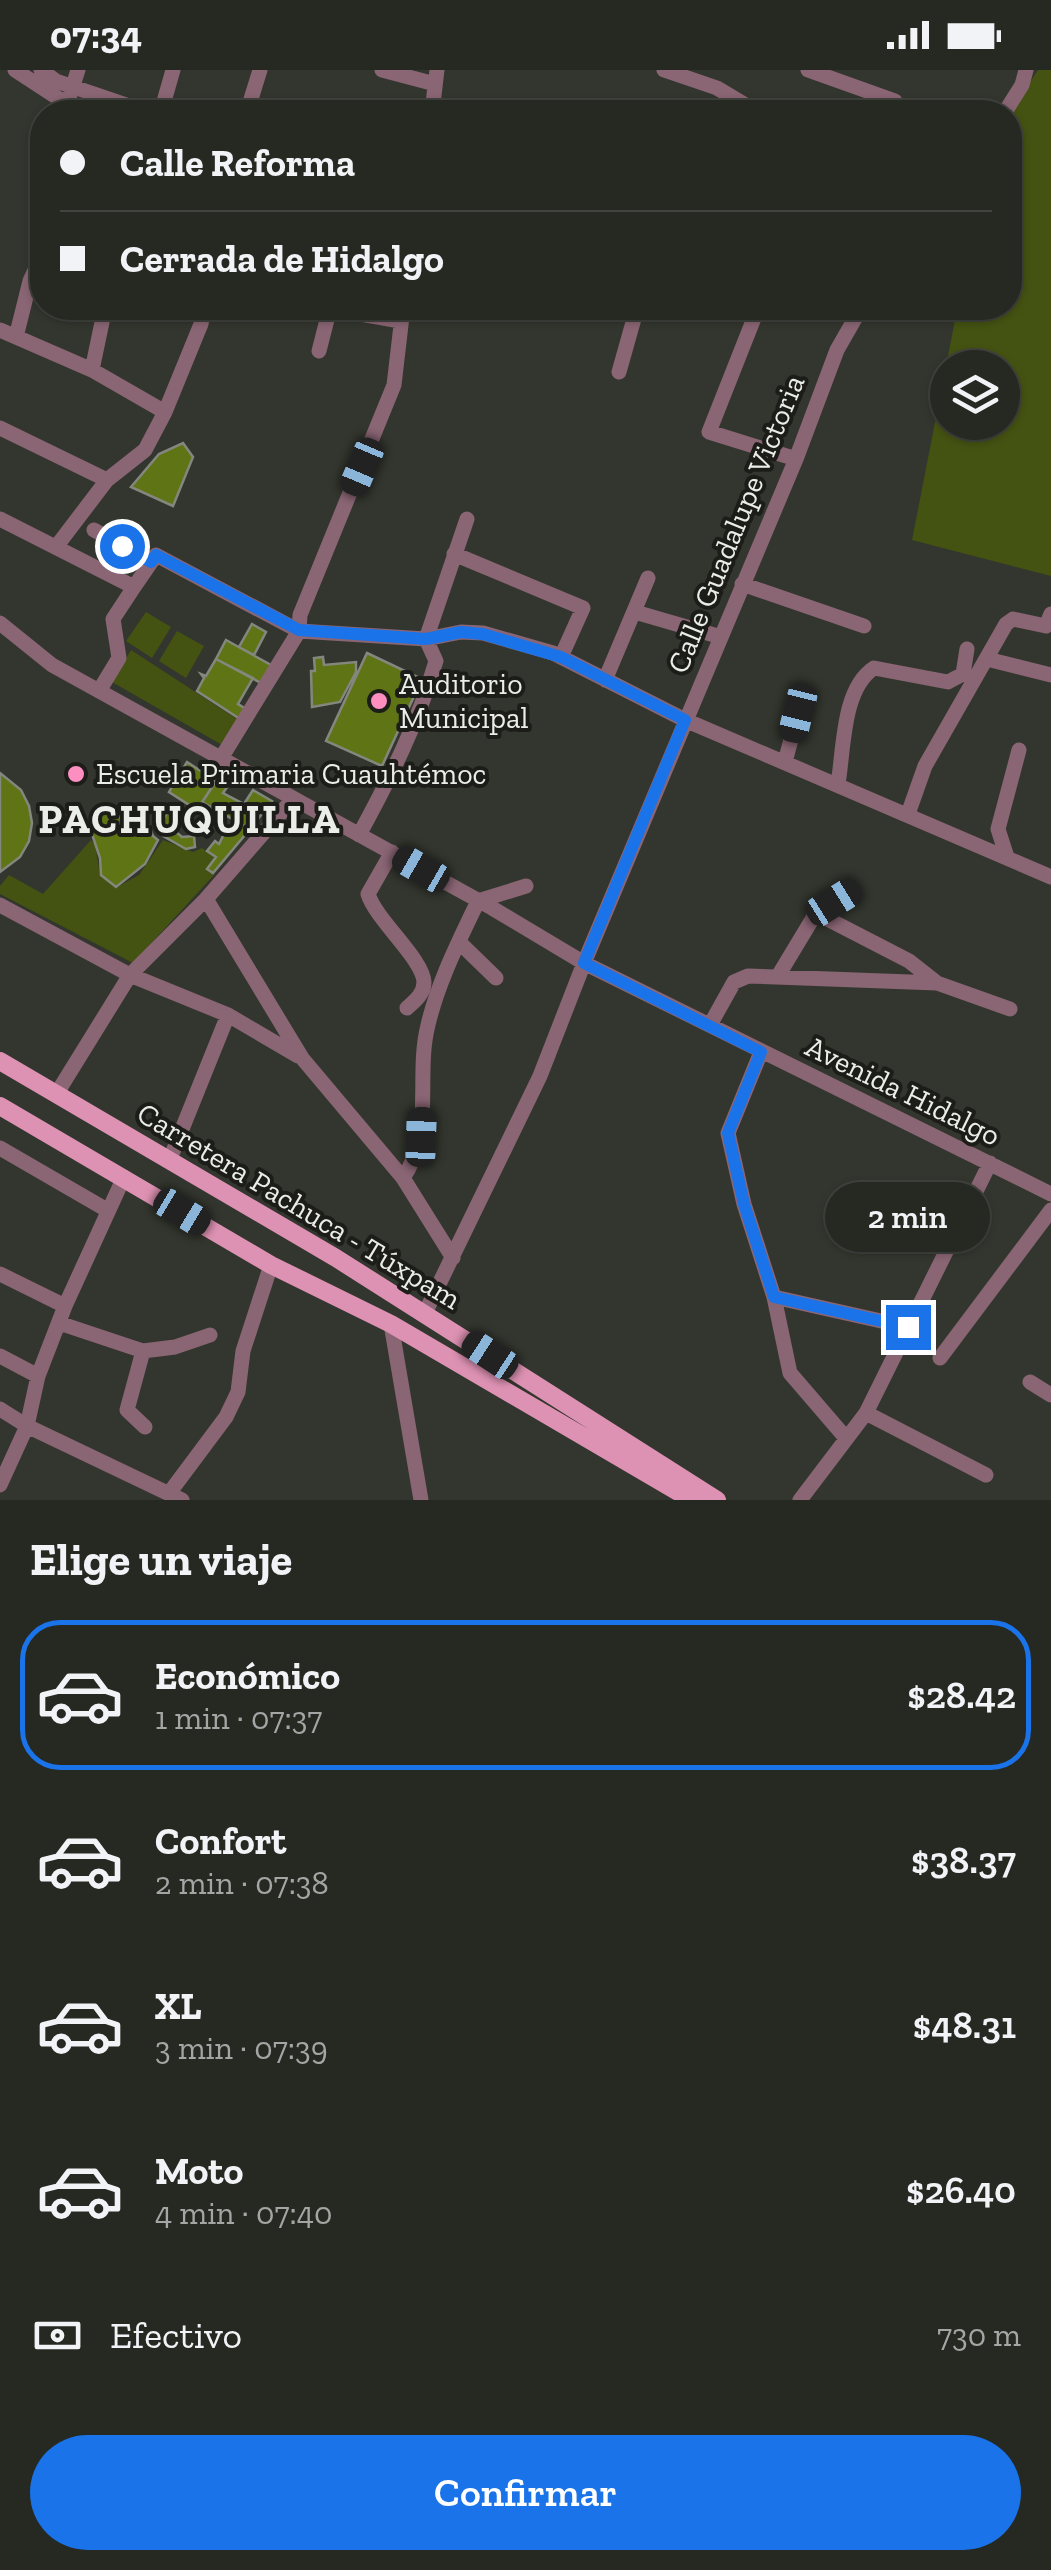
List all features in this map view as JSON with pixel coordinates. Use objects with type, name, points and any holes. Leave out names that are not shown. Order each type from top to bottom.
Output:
[{"type":"main road","name":"Carretera Pachuca - Túxpam","points":[[0,1061],[336,1258],[717,1500]]},
{"type":"main road","name":"Carretera Pachuca - Túxpam","points":[[0,1106],[271,1265],[391,1324],[692,1500]]},
{"type":"main road","points":[[318,1288],[336,1258]]},
{"type":"street","points":[[15,70],[61,100]]},
{"type":"street","points":[[41,70],[56,81],[75,78],[122,100]]},
{"type":"street","points":[[165,100],[173,70]]},
{"type":"street","points":[[251,100],[260,70]]},
{"type":"street","points":[[382,70],[436,77]]},
{"type":"street","points":[[664,70],[717,88],[736,100]]},
{"type":"street","points":[[717,88],[721,70]]},
{"type":"street","points":[[808,70],[892,100]]},
{"type":"street","points":[[1012,100],[1026,70]]},
{"type":"street","points":[[16,337],[30,281]]},
{"type":"street","points":[[92,370],[102,320]]},
{"type":"street","points":[[56,546],[107,480],[146,450],[202,320]]},
{"type":"street","points":[[319,351],[326,320]]},
{"type":"street","points":[[220,760],[299,630],[300,615],[394,385],[400,320]]},
{"type":"street","points":[[620,372],[634,320]]},
{"type":"street","points":[[753,320],[709,432],[796,459]]},
{"type":"street","name":"Calle Guadalupe Victoria","points":[[425,1313],[540,1076],[796,459],[837,350],[854,320]]},
{"type":"street","points":[[0,330],[92,370],[165,412]]},
{"type":"street","points":[[0,428],[107,480]]},
{"type":"street","points":[[0,519],[134,587]]},
{"type":"street","points":[[359,835],[423,706],[436,661],[426,639],[467,519]]},
{"type":"street","points":[[94,530],[151,562]]},
{"type":"street","points":[[454,554],[583,608],[561,657]]},
{"type":"street","points":[[100,691],[119,658],[113,619],[156,555],[299,630],[426,639],[461,632],[483,634],[561,657],[685,720],[1051,878]]},
{"type":"street","points":[[604,680],[648,578]]},
{"type":"street","points":[[742,584],[864,626]]},
{"type":"street","points":[[635,612],[721,637]]},
{"type":"street","points":[[908,814],[924,766],[1006,624],[1013,619],[1046,626],[1051,614]]},
{"type":"street","name":"Avenida Hidalgo","points":[[0,623],[52,665],[392,852],[584,963],[1051,1194]]},
{"type":"street","points":[[838,784],[850,706],[862,676],[874,668],[948,682],[963,674],[967,649]]},
{"type":"street","points":[[987,659],[1051,675]]},
{"type":"street","points":[[785,762],[798,713]]},
{"type":"street","points":[[1007,857],[998,828],[1019,750]]},
{"type":"street","points":[[57,1092],[130,975],[206,898],[293,800]]},
{"type":"street","points":[[392,852],[368,894],[418,966],[424,982],[419,998],[407,1008]]},
{"type":"street","points":[[403,1178],[414,1162],[421,1137],[426,1028],[459,942],[478,902],[526,886]]},
{"type":"street","points":[[778,976],[816,913],[852,891]]},
{"type":"street","points":[[206,898],[302,1058],[403,1178],[452,1258]]},
{"type":"street","points":[[0,906],[130,975],[228,1015],[302,1058]]},
{"type":"street","points":[[816,913],[909,961],[937,983]]},
{"type":"street","points":[[459,942],[496,978]]},
{"type":"street","points":[[710,1025],[734,982],[748,976],[937,983],[1010,1009]]},
{"type":"street","points":[[170,1159],[228,1015]]},
{"type":"street","points":[[761,1052],[728,1133],[744,1204],[774,1297],[790,1373],[845,1437]]},
{"type":"street","points":[[0,1148],[108,1210]]},
{"type":"street","points":[[801,1499],[866,1412],[990,1163]]},
{"type":"street","points":[[0,1484],[27,1426],[38,1376],[58,1323],[124,1177]]},
{"type":"street","points":[[940,1358],[1051,1210]]},
{"type":"street","points":[[0,1410],[176,1496],[226,1418],[238,1392],[243,1351],[271,1265]]},
{"type":"street","points":[[0,1274],[65,1306]]},
{"type":"street","points":[[774,1297],[908,1327]]},
{"type":"street","points":[[58,1323],[143,1352],[175,1347],[210,1335]]},
{"type":"street","points":[[391,1324],[421,1500]]},
{"type":"street","points":[[143,1352],[127,1410],[146,1427]]},
{"type":"street","points":[[0,1356],[38,1376]]},
{"type":"street","points":[[1030,1382],[1051,1394]]},
{"type":"street","points":[[866,1412],[986,1475]]},
{"type":"green space","points":[[1038,70],[1051,70],[1051,576],[912,540],[932,440],[1020,440],[1020,350],[949,350],[955,320],[1022,320],[1022,100],[1018,100]]},
{"type":"green space","points":[[146,612],[171,627],[152,658],[126,641]]},
{"type":"green space","points":[[177,631],[204,646],[186,678],[159,661]]},
{"type":"green space","points":[[131,650],[240,721],[224,746],[112,682]]},
{"type":"green space","points":[[91,840],[100,875],[117,887],[139,875],[163,840],[193,852],[202,848],[215,857],[207,868],[214,875],[133,963],[0,894],[0,886],[9,875],[43,894]]},
{"type":"building","points":[[183,443],[193,457],[173,506],[131,487],[159,454]]},
{"type":"building","points":[[252,624],[266,632],[254,655],[239,647]]},
{"type":"building","points":[[226,640],[271,665],[261,683],[216,659]]},
{"type":"building","name":"Auditorio Municipal","points":[[367,653],[422,679],[382,766],[326,741]]},
{"type":"building","points":[[323,657],[324,665],[356,662],[356,672],[340,702],[312,707],[311,671],[315,671],[314,658]]},
{"type":"building","points":[[216,659],[253,678],[238,704],[246,709],[240,719],[197,691],[204,678],[201,674],[206,676]]},
{"type":"building","points":[[187,762],[216,781],[197,810],[169,792]]},
{"type":"building","points":[[0,773],[21,790],[32,823],[29,841],[20,857],[0,872]]},
{"type":"building","points":[[217,780],[228,786],[223,793],[244,804],[253,790],[272,801],[250,829],[202,802]]},
{"type":"building","points":[[169,807],[177,813],[173,826],[176,832],[182,837],[194,836],[195,847],[186,849],[163,836],[161,826]]},
{"type":"building","points":[[104,810],[149,825],[158,840],[145,864],[116,887],[101,875],[90,828]]},
{"type":"building","points":[[236,821],[250,829],[213,873],[207,869],[216,857],[207,851],[215,841],[219,844],[227,828]]},
{"type":"place","name":"Auditorio Municipal","points":[[379,701]]},
{"type":"place","name":"Escuela Primaria Cuauhtémoc","points":[[76,774]]},
{"type":"district","name":"PACHUQUILLA","points":[[190,819]]},
{"type":"route","points":[[122,546],[151,562],[156,555],[299,630],[426,639],[461,632],[483,634],[561,657],[685,720],[584,963],[761,1052],[728,1133],[744,1204],[774,1297],[908,1327]]}]
